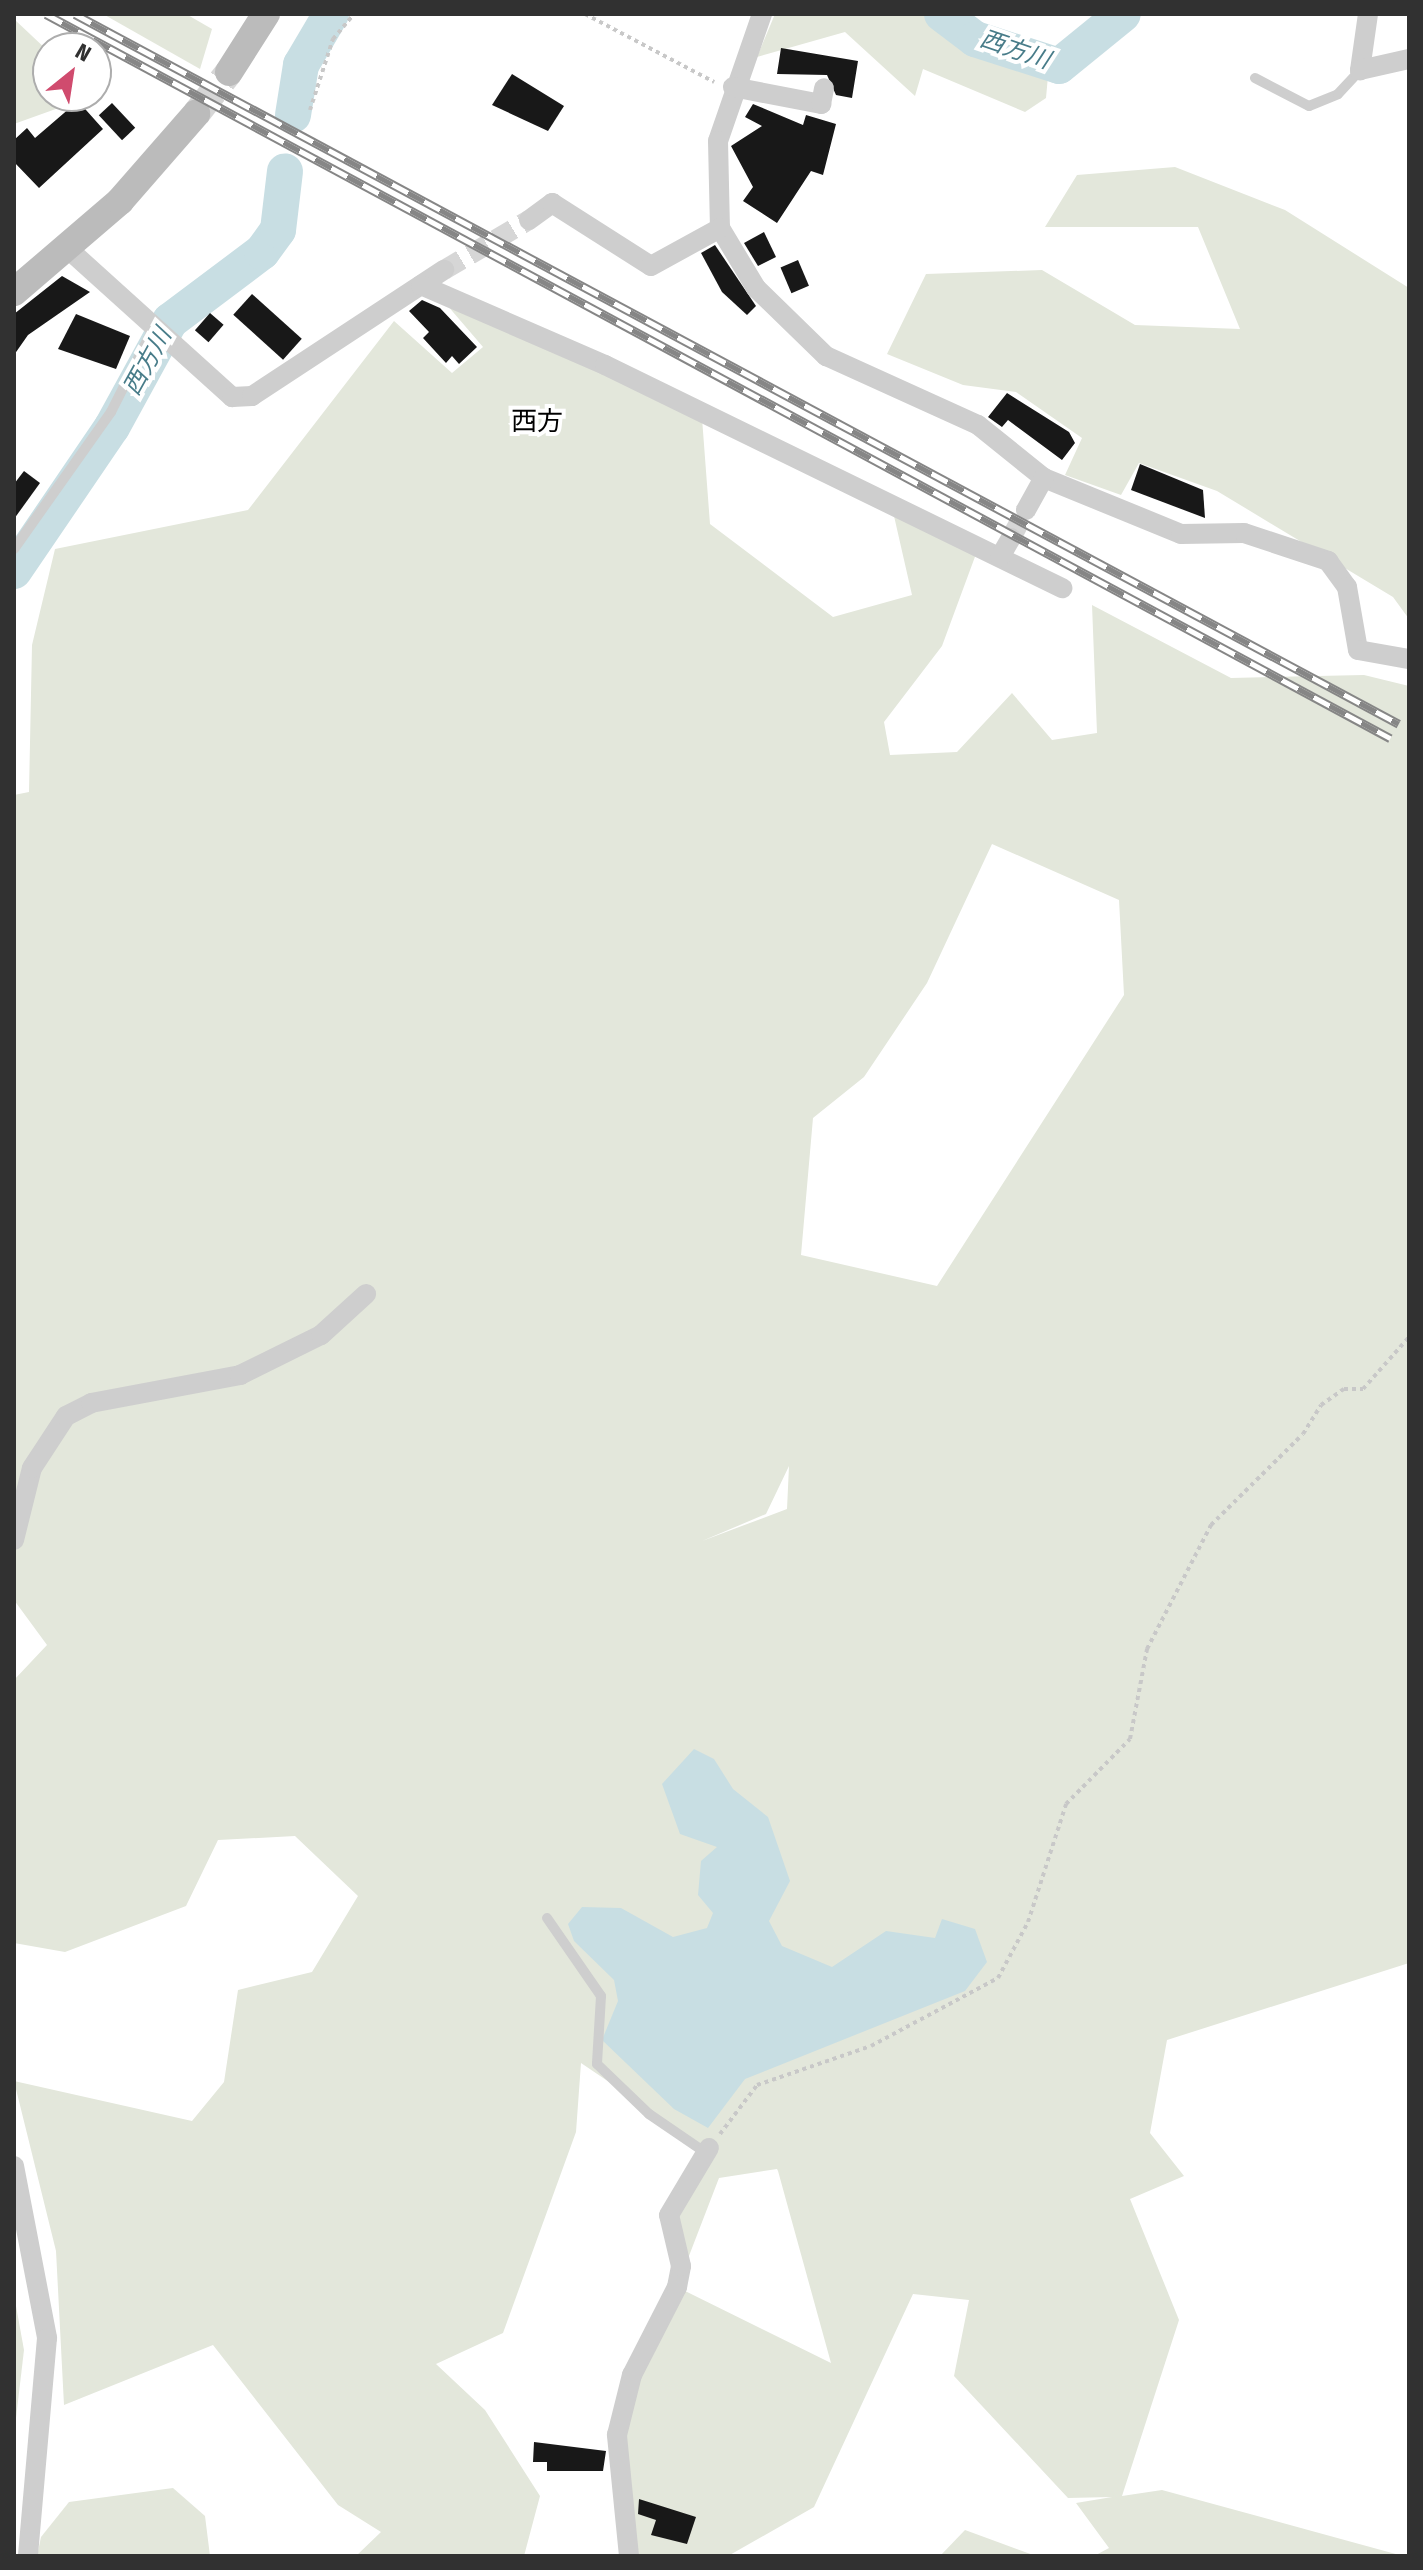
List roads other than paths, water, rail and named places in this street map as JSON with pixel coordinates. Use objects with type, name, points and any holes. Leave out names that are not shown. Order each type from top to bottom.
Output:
[{"type":"main road","points":[[229,72],[260,17]]},
{"type":"main road","points":[[14,292],[120,201],[196,114]]},
{"type":"street","points":[[762,14],[732,89],[718,141],[720,228],[756,288],[826,356],[978,425],[1044,478],[1181,534],[1244,533],[1317,556],[1347,587],[1358,650],[1409,659]]},
{"type":"street","points":[[1368,14],[1360,70],[1409,59]]},
{"type":"street","points":[[732,89],[821,104],[824,88]]},
{"type":"street","points":[[529,220],[552,203],[651,266],[720,228]]},
{"type":"street","points":[[66,247],[232,397],[252,396],[444,270]]},
{"type":"street","points":[[421,285],[605,365],[1062,588]]},
{"type":"street","points":[[1026,510],[1044,478]]},
{"type":"street","points":[[1000,557],[1011,538]]},
{"type":"street","points":[[14,1540],[32,1468],[66,1416],[91,1403],[240,1375],[321,1335],[366,1294]]},
{"type":"street","points":[[629,2556],[617,2435],[632,2375],[677,2287],[681,2266],[669,2215],[707,2151]]},
{"type":"street","points":[[14,2166],[47,2338],[28,2556]]},
{"type":"lane","points":[[1255,78],[1309,106],[1338,94],[1360,70]]},
{"type":"lane","points":[[14,549],[111,412],[154,328]]},
{"type":"lane","points":[[547,1918],[601,1996],[597,2064],[649,2114],[707,2151]]},
{"type":"waterway","name":"西方川","points":[[293,115],[301,65],[331,14]]},
{"type":"waterway","name":"西方川","points":[[942,14],[975,39],[1059,66],[1123,14]]},
{"type":"waterway","name":"西方川","points":[[14,571],[112,427],[170,321],[262,252],[278,230],[285,171]]},
{"type":"tunnel","points":[[196,114],[229,72]]},
{"type":"tunnel","points":[[444,270],[529,220]]},
{"type":"tunnel","points":[[1011,538],[1026,510]]},
{"type":"railway","points":[[46,14],[1390,738]]},
{"type":"railway","points":[[75,14],[1399,724]]},
{"type":"district","name":"西方","points":[[537,422]]}]
